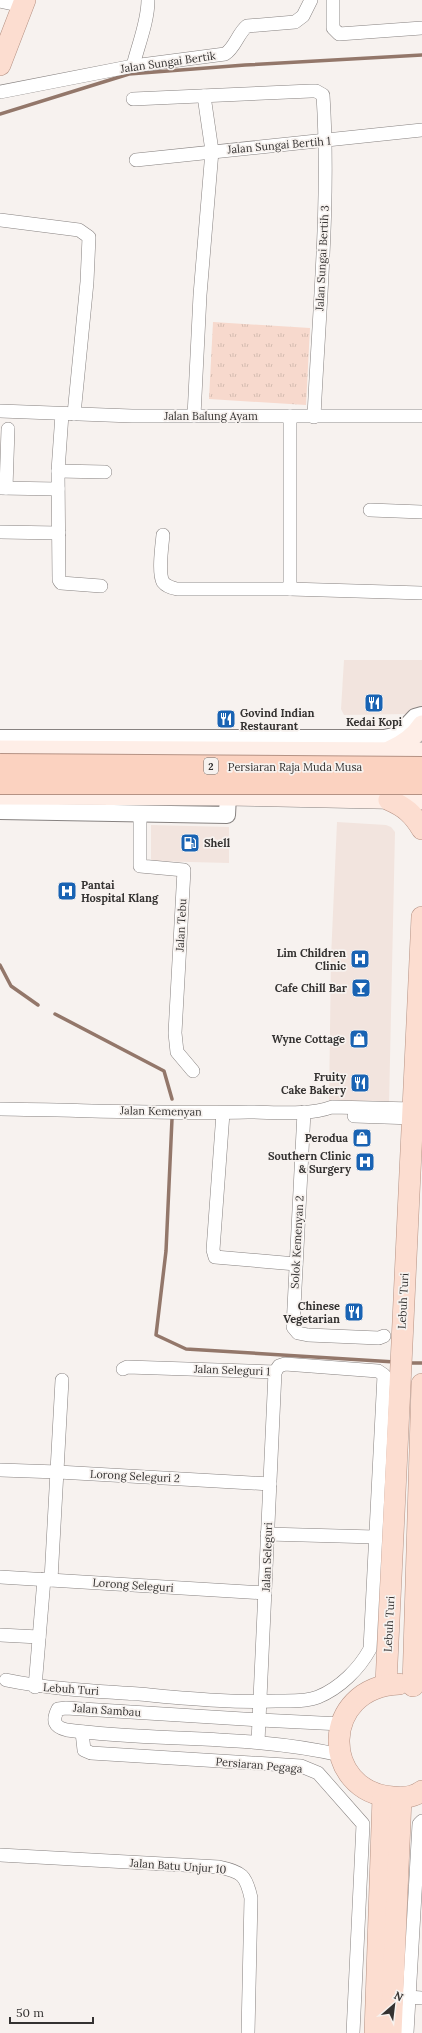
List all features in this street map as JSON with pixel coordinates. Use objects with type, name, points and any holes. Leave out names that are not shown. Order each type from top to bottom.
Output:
[{"type":"highway","name":"Persiaran Raja Muda Musa","points":[[0,765],[422,768]]},
{"type":"highway","name":"Persiaran Raja Muda Musa","points":[[0,783],[422,783]]},
{"type":"main road","points":[[1,61],[24,3]]},
{"type":"main road","points":[[386,753],[405,743],[418,732],[422,725]]},
{"type":"main road","points":[[129,738],[198,751]]},
{"type":"main road","points":[[0,750],[359,753],[422,752]]},
{"type":"main road","points":[[359,753],[388,763],[393,771],[392,778],[388,785],[360,798]]},
{"type":"main road","points":[[0,795],[50,804],[228,796],[422,800]]},
{"type":"main road","points":[[389,800],[407,809],[415,816],[422,829]]},
{"type":"main road","name":"Lebuh Turi","points":[[386,1684],[397,1446],[395,1365],[416,1115],[422,918]]},
{"type":"main road","points":[[422,1384],[418,1689],[400,1684],[386,1684],[371,1689],[358,1698],[347,1709],[341,1724],[338,1739],[340,1755],[346,1769],[355,1782],[368,1791],[392,1797],[422,1791]]},
{"type":"main road","points":[[391,2033],[412,1878],[392,1797]]},
{"type":"main road","points":[[375,2033],[392,1797]]},
{"type":"street","points":[[133,66],[144,26],[148,0]]},
{"type":"street","name":"Jalan Sungai Bertik","points":[[0,92],[133,66],[225,54],[230,52],[247,26],[295,22],[303,16],[311,0]]},
{"type":"street","points":[[333,0],[333,28],[339,34],[422,28]]},
{"type":"street","points":[[0,1],[24,3]]},
{"type":"street","name":"Jalan Sungai Bertih 3","points":[[204,96],[316,90],[323,95],[326,141],[322,264],[314,416]]},
{"type":"street","points":[[133,100],[204,96],[212,151],[200,295],[194,416]]},
{"type":"street","name":"Jalan Sungai Bertih 1","points":[[136,160],[422,130]]},
{"type":"street","points":[[0,220],[79,230],[89,237],[87,282],[68,414],[58,471],[59,580],[61,583],[101,586]]},
{"type":"street","name":"Jalan Balung Ayam","points":[[0,411],[68,414],[194,416],[422,416]]},
{"type":"street","points":[[290,416],[290,589]]},
{"type":"street","points":[[8,429],[3,488],[58,489]]},
{"type":"street","points":[[58,471],[105,472]]},
{"type":"street","points":[[370,510],[422,512]]},
{"type":"street","points":[[0,532],[59,533]]},
{"type":"street","points":[[163,535],[161,573],[163,582],[169,587],[177,589],[290,589],[422,593]]},
{"type":"street","points":[[0,738],[384,738],[398,735],[414,716],[422,715]]},
{"type":"street","points":[[0,811],[50,804],[140,814],[227,815],[228,796]]},
{"type":"street","name":"Jalan Tebu","points":[[140,814],[140,866],[184,870],[175,1032],[177,1052],[193,1071]]},
{"type":"street","name":"Jalan Kemenyan","points":[[0,1109],[223,1113],[304,1112],[321,1111],[332,1107],[416,1115]]},
{"type":"street","name":"Solok Kemenyan 2","points":[[304,1112],[293,1327],[298,1332],[308,1335],[379,1338],[384,1336]]},
{"type":"street","points":[[223,1113],[213,1250],[215,1257],[296,1264]]},
{"type":"street","name":"Jalan Seleguri 1","points":[[123,1369],[127,1367],[275,1372],[280,1366],[285,1364],[378,1371],[395,1365]]},
{"type":"street","name":"Lebuh Turi","points":[[6,1680],[35,1686],[260,1702],[316,1698],[332,1690],[362,1664],[370,1648],[375,1537],[395,1365]]},
{"type":"street","name":"Jalan Seleguri","points":[[258,1742],[275,1372]]},
{"type":"street","points":[[35,1686],[39,1637],[48,1580],[58,1472],[62,1380]]},
{"type":"street","points":[[397,1446],[420,1447]]},
{"type":"street","name":"Lorong Seleguri 2","points":[[0,1470],[270,1484]]},
{"type":"street","points":[[267,1534],[375,1537]]},
{"type":"street","name":"Lorong Seleguri","points":[[0,1577],[265,1593]]},
{"type":"street","points":[[0,1635],[39,1637]]},
{"type":"street","name":"Jalan Sambau","points":[[340,1755],[308,1747],[258,1742],[82,1732],[58,1728],[54,1722],[54,1717],[58,1709],[66,1708],[341,1724]]},
{"type":"street","name":"Persiaran Pegaga","points":[[82,1732],[84,1750],[91,1753],[301,1766],[318,1773],[329,1783],[363,1824],[353,2033]]},
{"type":"street","points":[[407,2033],[412,1878],[419,1824],[422,1821]]},
{"type":"street","name":"Jalan Batu Unjur 10","points":[[0,1855],[219,1867],[235,1871],[247,1880],[250,1898],[248,2033]]},
{"type":"street","points":[[408,1997],[422,1998]]},
{"type":"shaded area","points":[[344,660],[422,660],[422,709],[407,714],[344,715],[341,709]]},
{"type":"shaded area","points":[[337,822],[386,825],[391,827],[395,832],[389,1105],[329,1103],[331,958]]},
{"type":"shaded area","points":[[151,825],[229,827],[229,863],[151,861]]},
{"type":"green space","points":[[213,322],[310,328],[306,405],[209,399]]},
{"type":"waterway","points":[[0,114],[129,74],[245,65],[422,55]]},
{"type":"waterway","points":[[0,965],[11,986],[38,1005]]},
{"type":"waterway","points":[[55,1014],[164,1071],[172,1099]]},
{"type":"waterway","points":[[172,1119],[166,1251],[156,1335],[186,1349],[395,1362]]},
{"type":"waterway","points":[[407,1363],[422,1363]]},
{"type":"place","name":"Kedai Kopi","points":[[374,703]]},
{"type":"place","name":"Govind Indian Restaurant","points":[[226,719]]},
{"type":"place","name":"Shell","points":[[190,843]]},
{"type":"place","name":"Pantai Hospital Klang","points":[[67,891]]},
{"type":"place","name":"Lim Children Clinic","points":[[360,959]]},
{"type":"place","name":"Cafe Chill Bar","points":[[361,988]]},
{"type":"place","name":"Wyne Cottage","points":[[359,1039]]},
{"type":"place","name":"Fruity Cake Bakery","points":[[360,1083]]},
{"type":"place","name":"Perodua","points":[[362,1138]]},
{"type":"place","name":"Southern Clinic & Surgery","points":[[365,1162]]},
{"type":"place","name":"Chinese Vegetarian","points":[[354,1312]]}]
